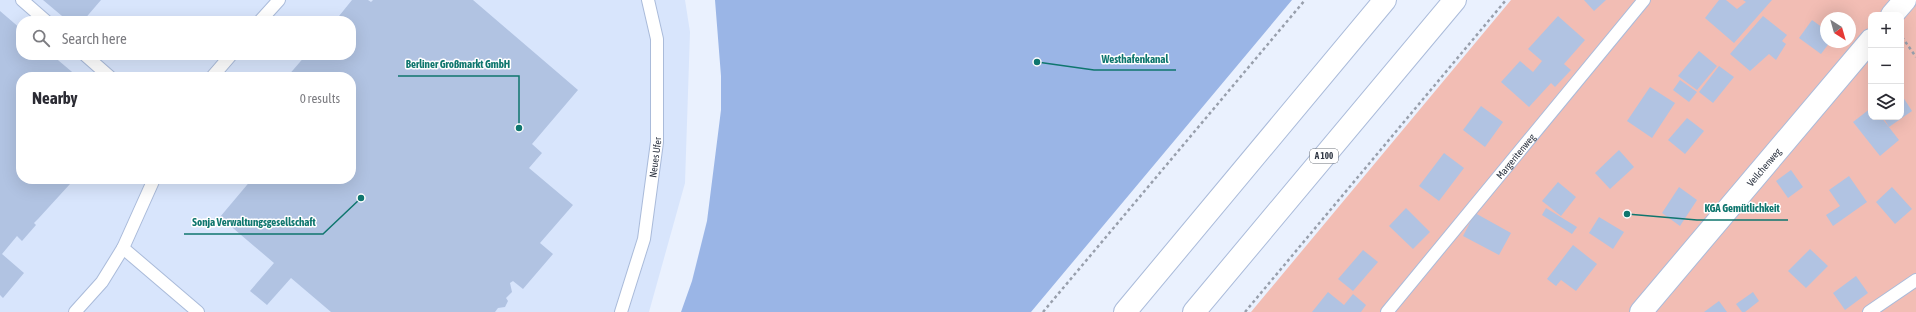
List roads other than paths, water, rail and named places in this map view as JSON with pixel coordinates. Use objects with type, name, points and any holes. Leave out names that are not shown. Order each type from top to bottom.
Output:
[{"type":"main road","points":[[1125,312],[1385,0]]},
{"type":"main road","name":"A 100","points":[[1194,312],[1455,0]]},
{"type":"main road","points":[[1895,12],[1905,0]]},
{"type":"main road","name":"Veilchenweg","points":[[1641,312],[1868,44]]},
{"type":"lane","points":[[22,0],[40,16]]},
{"type":"lane","points":[[265,16],[279,0]]},
{"type":"lane","name":"Neues Ufer","points":[[621,312],[644,239],[657,142],[657,39],[648,0]]},
{"type":"lane","name":"Margeritenweg","points":[[1386,312],[1644,0]]},
{"type":"lane","points":[[91,60],[104,72]]},
{"type":"lane","points":[[216,72],[227,60]]},
{"type":"lane","points":[[76,312],[102,282],[123,248],[152,184]]},
{"type":"lane","points":[[123,248],[198,312]]},
{"type":"lane","points":[[1869,312],[1916,280]]},
{"type":"water","points":[[715,0],[1292,0],[1031,312],[681,312],[692,281],[707,221],[721,110],[721,76]]},
{"type":"place","name":"Westhafenkanal","points":[[1037,62]]},
{"type":"place","name":"Berliner Großmarkt GmbH","points":[[519,128]]},
{"type":"place","name":"Sonja Verwaltungsgesellschaft","points":[[361,198]]},
{"type":"place","name":"KGA Gemütlichkeit","points":[[1627,214]]}]
